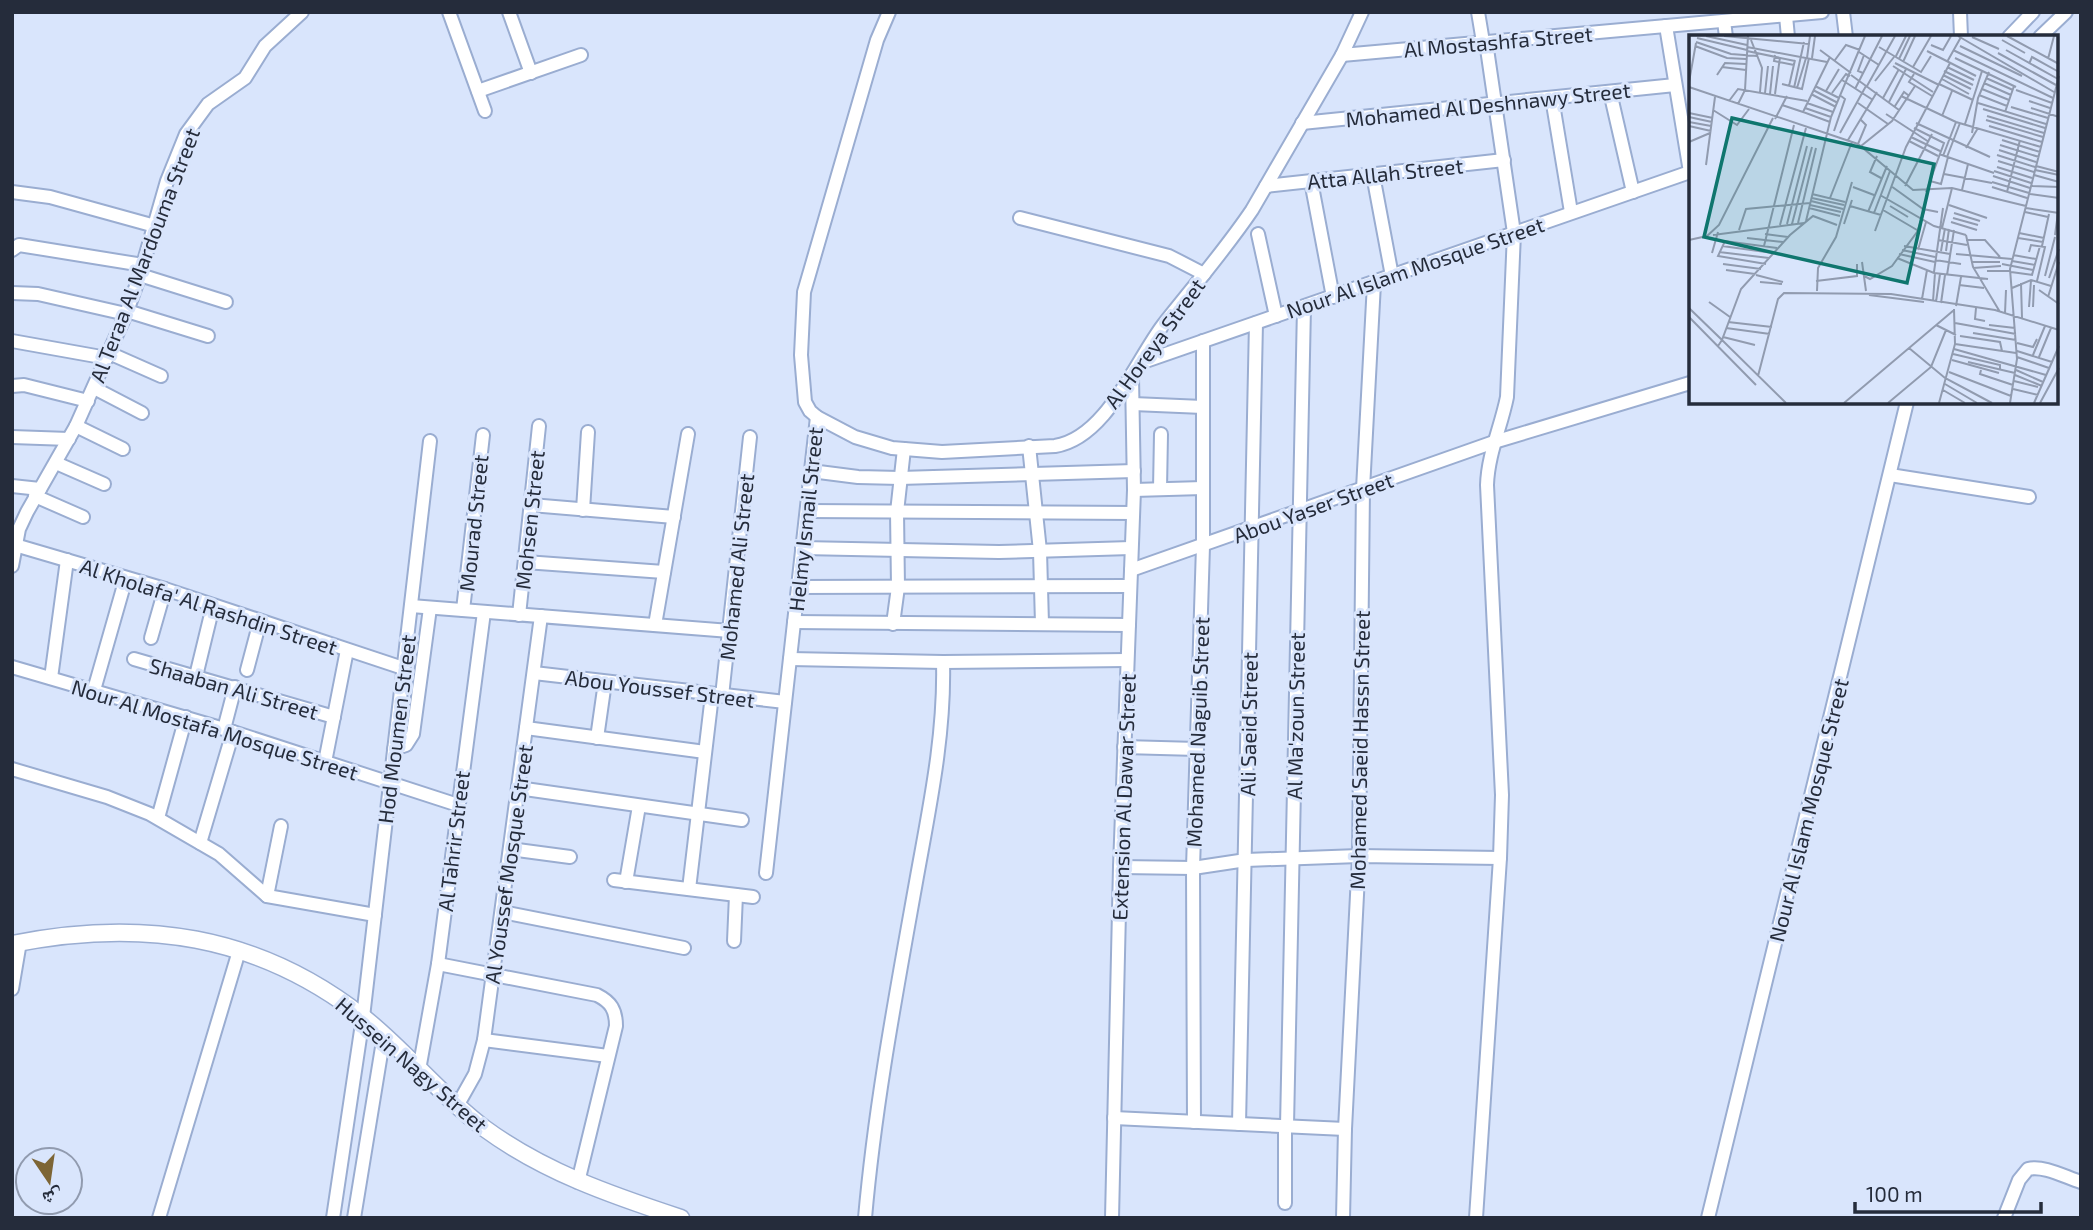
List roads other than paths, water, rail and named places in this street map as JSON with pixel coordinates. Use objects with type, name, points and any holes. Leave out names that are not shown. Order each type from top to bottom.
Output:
[{"type":"street","name":"Al Teraa Al Mardouma Street","points":[[12,564],[19,529],[37,492],[76,426],[127,312],[167,181],[186,134],[208,104],[245,78],[265,46],[302,12]]},
{"type":"street","points":[[449,12],[485,111]]},
{"type":"street","points":[[509,12],[531,73]]},
{"type":"street","name":"Helmy Ismail Street","points":[[766,873],[817,417],[810,411],[803,390],[801,355],[804,292],[877,40],[889,12]]},
{"type":"street","name":"Al Horeya Street","points":[[817,417],[855,437],[879,445],[942,452],[1068,444],[1081,436],[1126,387],[1155,337],[1236,233],[1342,55],[1362,12]]},
{"type":"street","points":[[1476,1218],[1502,795],[1487,469],[1502,424],[1507,397],[1514,233],[1478,12]]},
{"type":"street","name":"Al Mostashfa Street","points":[[1342,55],[1666,26],[1697,18],[1724,21],[1822,12]]},
{"type":"street","points":[[1843,12],[1846,35]]},
{"type":"street","points":[[1960,12],[1961,35]]},
{"type":"street","points":[[2011,35],[2033,12]]},
{"type":"street","points":[[2042,35],[2066,12]]},
{"type":"street","points":[[1786,16],[1788,35]]},
{"type":"street","points":[[1724,21],[1726,35]]},
{"type":"street","points":[[1666,26],[1689,166]]},
{"type":"street","points":[[478,91],[581,55]]},
{"type":"street","name":"Mohamed Al Deshnawy Street","points":[[1302,123],[1675,85]]},
{"type":"street","points":[[1610,92],[1633,192]]},
{"type":"street","points":[[1552,98],[1571,212]]},
{"type":"street","name":"Atta Allah Street","points":[[1266,186],[1504,160]]},
{"type":"street","name":"Nour Al Islam Mosque Street","points":[[1140,363],[1689,172]]},
{"type":"street","points":[[1373,175],[1392,276]]},
{"type":"street","points":[[1311,181],[1333,297]]},
{"type":"street","points":[[12,192],[50,197],[155,226]]},
{"type":"street","points":[[1020,218],[1168,256],[1204,275]]},
{"type":"street","points":[[1258,234],[1276,316]]},
{"type":"street","points":[[12,250],[19,245],[142,270],[226,302]]},
{"type":"street","name":"Mohamed Saeid Hassn Street","points":[[1343,1218],[1359,856],[1363,489],[1374,283]]},
{"type":"street","points":[[12,293],[38,294],[127,312],[208,336]]},
{"type":"street","name":"Al Ma'zoun Street","points":[[1285,1203],[1304,307]]},
{"type":"street","name":"Ali Saeid Street","points":[[1239,1124],[1256,323]]},
{"type":"street","points":[[12,341],[108,356],[161,376]]},
{"type":"street","name":"Mohamed Naguib Street","points":[[1194,1122],[1193,868],[1203,546],[1203,341]]},
{"type":"street","name":"Extension Al Dawar Street","points":[[1112,1218],[1120,867],[1134,490],[1132,376]]},
{"type":"street","name":"Abou Yaser Street","points":[[1131,570],[1494,442],[1689,383]]},
{"type":"street","points":[[12,386],[24,385],[88,401]]},
{"type":"street","points":[[93,388],[142,412]]},
{"type":"street","points":[[1133,404],[1203,407]]},
{"type":"street","name":"Nour Al Islam Mosque Street","points":[[1708,1218],[1907,404]]},
{"type":"street","points":[[76,426],[123,449]]},
{"type":"street","name":"Mohsen Street","points":[[519,615],[539,426]]},
{"type":"street","points":[[583,509],[588,432]]},
{"type":"street","points":[[655,625],[688,433]]},
{"type":"street","points":[[1160,489],[1161,434]]},
{"type":"street","name":"Mourad Street","points":[[463,610],[483,435]]},
{"type":"street","points":[[12,437],[69,439]]},
{"type":"street","name":"Mohamed Ali Street","points":[[689,890],[705,752],[730,631],[750,437]]},
{"type":"street","name":"Hod Moumen Street","points":[[333,1218],[363,1017],[430,441]]},
{"type":"street","points":[[1029,446],[1040,551],[1042,624]]},
{"type":"street","points":[[893,624],[898,587],[897,512],[904,449]]},
{"type":"street","points":[[56,463],[104,484]]},
{"type":"street","points":[[811,471],[858,477],[900,478],[1134,471]]},
{"type":"street","points":[[1890,475],[2029,497]]},
{"type":"street","points":[[12,486],[37,492],[83,517]]},
{"type":"street","points":[[1134,490],[1203,488]]},
{"type":"street","points":[[531,505],[674,517]]},
{"type":"street","points":[[807,511],[1133,513]]},
{"type":"street","name":"Al Kholafa' Al Rashdin Street","points":[[15,545],[165,589],[403,668]]},
{"type":"street","points":[[802,548],[1040,551],[1132,548]]},
{"type":"street","points":[[51,678],[67,560]]},
{"type":"street","points":[[525,562],[664,572]]},
{"type":"street","points":[[94,690],[126,578]]},
{"type":"street","points":[[798,587],[1130,586]]},
{"type":"street","points":[[151,638],[165,589]]},
{"type":"street","points":[[196,676],[213,606]]},
{"type":"street","points":[[411,606],[730,631]]},
{"type":"street","points":[[394,749],[406,745],[413,734],[430,608]]},
{"type":"street","name":"Al Tahrir Street","points":[[419,1070],[438,964],[484,612]]},
{"type":"street","name":"Al Youssef Mosque Street","points":[[457,1106],[475,1074],[484,1040],[541,616]]},
{"type":"street","points":[[247,670],[260,621]]},
{"type":"street","points":[[794,622],[1129,625]]},
{"type":"street","points":[[325,762],[347,650]]},
{"type":"street","name":"Shaaban Ali Street","points":[[134,659],[334,716]]},
{"type":"street","points":[[790,659],[943,662],[1127,660]]},
{"type":"street","points":[[865,1218],[873,1135],[892,1008],[937,767],[944,697],[943,662]]},
{"type":"street","name":"Nour Al Mostafa Mosque Street","points":[[12,667],[186,717],[458,805]]},
{"type":"street","name":"Abou Youssef Street","points":[[534,673],[785,702]]},
{"type":"street","points":[[597,738],[605,682]]},
{"type":"street","points":[[200,843],[228,731],[235,687]]},
{"type":"street","points":[[158,818],[186,717]]},
{"type":"street","points":[[526,728],[705,752]]},
{"type":"street","points":[[1124,747],[1197,749]]},
{"type":"street","points":[[12,769],[107,797],[158,818],[227,860],[267,897],[375,915]]},
{"type":"street","points":[[518,788],[742,820]]},
{"type":"street","points":[[639,806],[620,881],[753,897]]},
{"type":"street","points":[[267,897],[281,826]]},
{"type":"street","points":[[510,849],[570,857]]},
{"type":"street","points":[[1120,867],[1193,868],[1246,860],[1359,856],[1500,858]]},
{"type":"street","points":[[734,941],[736,895]]},
{"type":"street","points":[[502,912],[684,948]]},
{"type":"street","name":"Hussein Nagy Street","points":[[16,943],[91,932],[151,932],[210,942],[239,951],[303,978],[334,996],[384,1035],[457,1106],[515,1148],[578,1182],[681,1218]]},
{"type":"street","points":[[12,989],[16,943]]},
{"type":"street","points":[[159,1218],[239,951]]},
{"type":"street","points":[[438,964],[597,995],[613,1007],[616,1016],[578,1182]]},
{"type":"street","points":[[354,1218],[384,1035]]},
{"type":"street","points":[[484,1040],[608,1056]]},
{"type":"street","points":[[1114,1118],[1345,1129]]},
{"type":"street","points":[[2004,1218],[2019,1180],[2028,1169],[2034,1167],[2047,1170],[2081,1182]]}]
